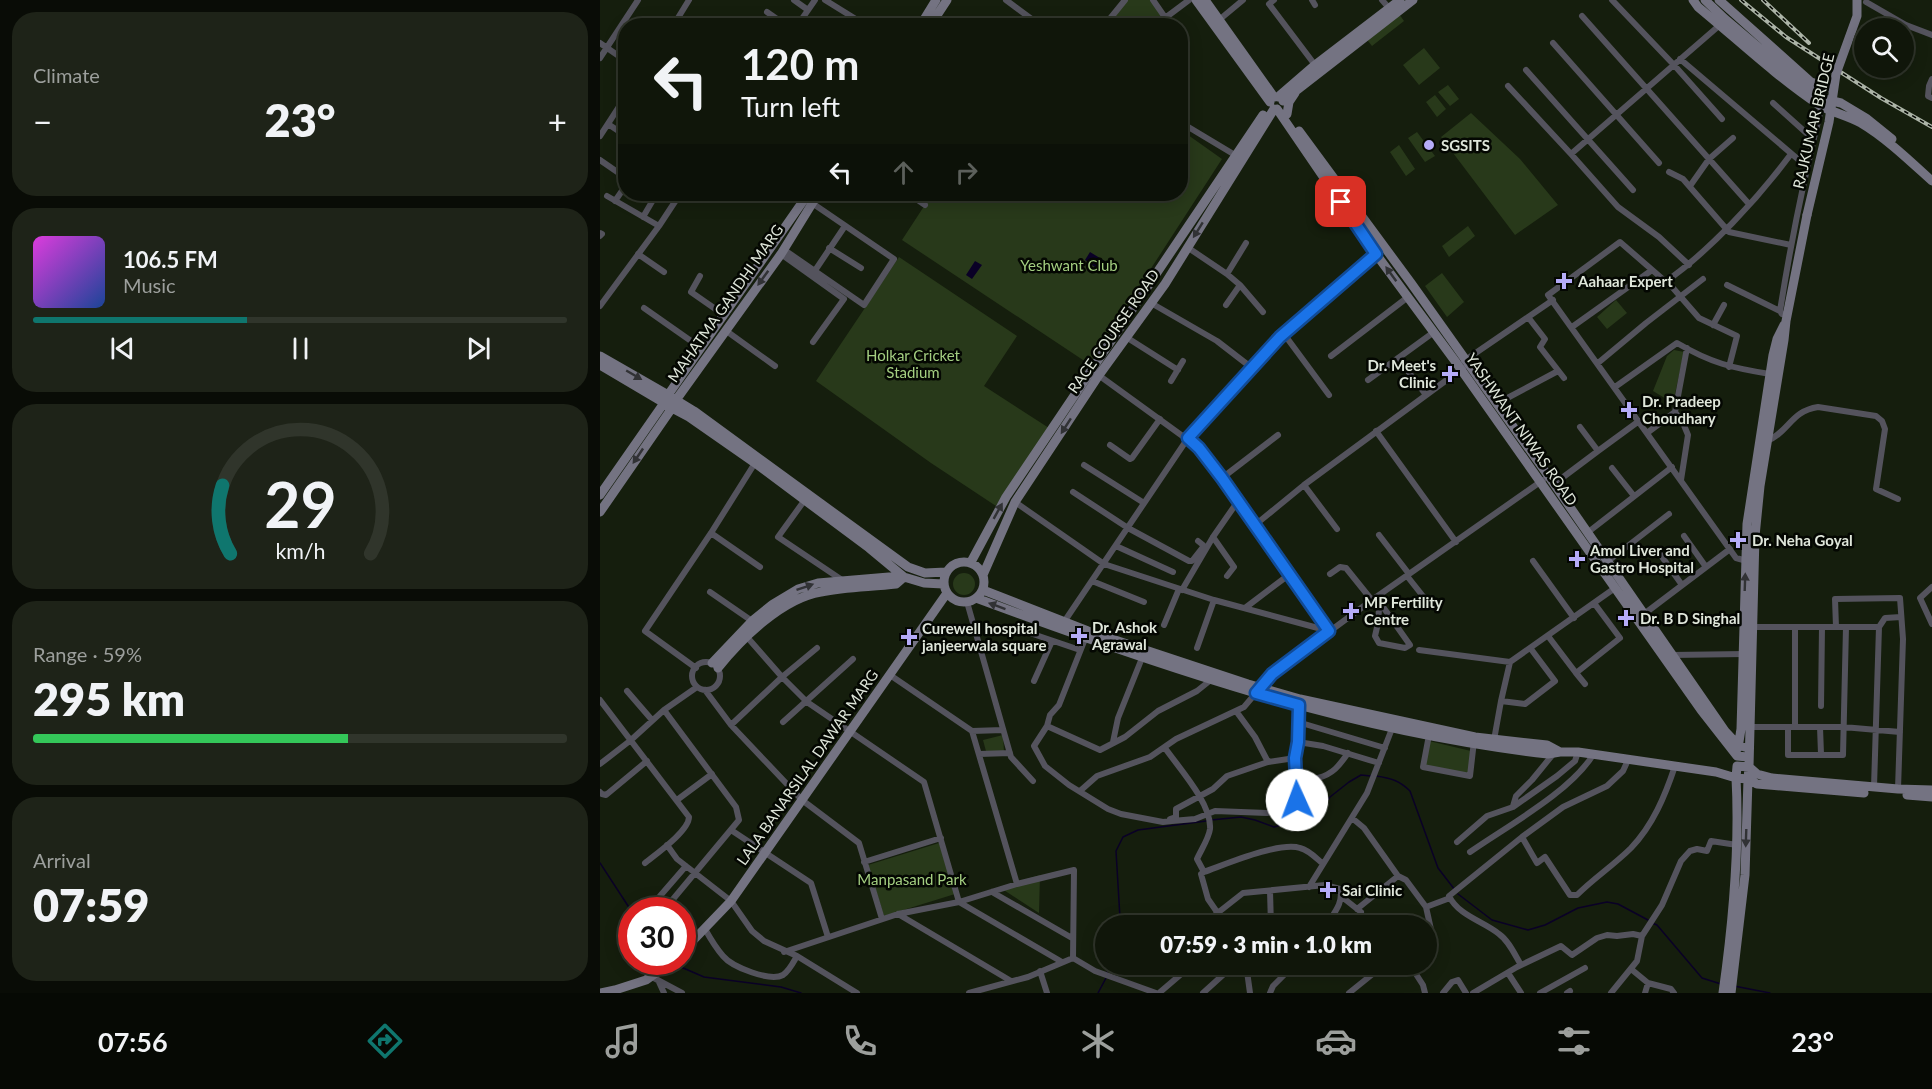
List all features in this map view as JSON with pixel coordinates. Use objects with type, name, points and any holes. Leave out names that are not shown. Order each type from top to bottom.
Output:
[{"type":"main road","points":[[935,18],[947,0]]},
{"type":"main road","name":"YASHWANT NIWAS ROAD","points":[[1196,0],[1384,248],[1463,365],[1587,533],[1644,614],[1701,710],[1737,761]]},
{"type":"main road","name":"YASHWANT NIWAS ROAD","points":[[1205,0],[1257,72],[1293,133],[1376,254],[1434,332],[1496,404],[1615,588],[1738,745]]},
{"type":"main road","name":"RACE COURSE ROAD","points":[[971,562],[1006,497],[1090,370],[1155,278],[1235,155],[1277,104],[1315,65],[1400,0]]},
{"type":"main road","name":"RACE COURSE ROAD","points":[[1297,85],[1413,0]]},
{"type":"main road","points":[[1692,0],[1791,75],[1823,103],[1862,124],[1932,181]]},
{"type":"main road","points":[[1706,0],[1723,22]]},
{"type":"main road","points":[[1719,0],[1811,82],[1833,89]]},
{"type":"main road","points":[[924,18],[933,1]]},
{"type":"main road","name":"RAJKUMAR BRIDGE","points":[[1786,321],[1807,215],[1829,122],[1833,89],[1862,1]]},
{"type":"main road","points":[[1257,72],[1263,73],[1270,84],[1275,86],[1297,85],[1289,102],[1277,104]]},
{"type":"main road","points":[[1262,90],[1262,106],[1259,114],[1261,123],[1275,122],[1293,133]]},
{"type":"main road","points":[[1823,103],[1841,103],[1866,118],[1932,173]]},
{"type":"main road","name":"RACE COURSE ROAD","points":[[983,574],[1015,502],[1099,375],[1151,303],[1261,123]]},
{"type":"main road","name":"MAHATMA GANDHI MARG","points":[[600,512],[701,348],[802,201]]},
{"type":"main road","name":"MAHATMA GANDHI MARG","points":[[600,495],[782,251],[803,201]]},
{"type":"main road","points":[[1764,446],[1770,374],[1777,339],[1786,321]]},
{"type":"main road","points":[[1723,993],[1729,980],[1745,875],[1749,727],[1747,654],[1752,627],[1747,524],[1764,446],[1786,321]]},
{"type":"main road","points":[[600,356],[670,401],[804,501],[924,583],[945,588],[955,600],[967,602],[976,598],[983,590],[983,574],[971,562],[954,564],[946,572],[945,588]]},
{"type":"main road","points":[[600,365],[694,411],[906,572]]},
{"type":"main road","points":[[1731,993],[1729,980],[1738,814],[1736,778],[1747,654],[1750,561]]},
{"type":"main road","points":[[715,665],[779,610],[800,598],[820,592],[896,584],[906,572]]},
{"type":"main road","points":[[715,665],[722,651],[752,621],[773,604],[798,589],[818,583],[906,572],[946,572]]},
{"type":"main road","name":"LALA BANARSILAL DAWAR MARG","points":[[696,936],[731,901],[765,854],[890,675],[945,588]]},
{"type":"main road","points":[[983,590],[1064,622],[1086,635],[1142,658],[1212,676]]},
{"type":"main road","points":[[976,598],[1212,676],[1299,702],[1474,741],[1548,754],[1578,752],[1724,773],[1736,778],[1748,779],[1757,784],[1932,797]]},
{"type":"main road","points":[[1394,724],[1429,735],[1474,741],[1494,740],[1547,745],[1557,752]]},
{"type":"main road","points":[[1738,745],[1757,774],[1772,778],[1932,790]]},
{"type":"main road","points":[[1724,773],[1737,761],[1748,757]]},
{"type":"main road","points":[[601,993],[614,992],[655,979],[659,975]]},
{"type":"street","points":[[626,18],[638,0]]},
{"type":"street","points":[[678,18],[689,0]]},
{"type":"street","points":[[794,0],[808,10]]},
{"type":"street","points":[[802,18],[815,0]]},
{"type":"street","points":[[825,0],[854,18]]},
{"type":"street","points":[[1006,0],[1030,18]]},
{"type":"street","points":[[1110,18],[1125,0]]},
{"type":"street","points":[[1153,0],[1166,18],[1189,0]]},
{"type":"street","points":[[1219,20],[1242,0]]},
{"type":"street","points":[[1274,0],[1269,4],[1315,65]]},
{"type":"street","points":[[1382,0],[1389,8]]},
{"type":"street","points":[[1612,0],[1722,119]]},
{"type":"street","points":[[1862,1],[1906,25],[1932,35]]},
{"type":"street","points":[[767,12],[776,18]]},
{"type":"street","points":[[1582,16],[1749,204]]},
{"type":"street","points":[[1571,154],[1723,22]]},
{"type":"street","points":[[600,58],[618,31]]},
{"type":"street","points":[[1553,43],[1659,163]]},
{"type":"street","points":[[600,44],[618,56]]},
{"type":"street","points":[[1680,59],[1806,166]]},
{"type":"street","points":[[1526,70],[1633,190]]},
{"type":"street","points":[[1932,79],[1928,96],[1932,98]]},
{"type":"street","points":[[1508,87],[1618,207],[1659,237],[1689,265]]},
{"type":"street","points":[[1773,103],[1813,139]]},
{"type":"street","points":[[1780,311],[1806,166],[1823,103]]},
{"type":"street","points":[[600,135],[618,108]]},
{"type":"street","points":[[608,124],[618,131]]},
{"type":"street","points":[[1188,126],[1235,155]]},
{"type":"street","points":[[1690,186],[1709,159],[1733,138]]},
{"type":"street","points":[[1665,282],[1689,265],[1726,229],[1779,171],[1791,154]]},
{"type":"street","points":[[600,160],[618,172]]},
{"type":"street","points":[[1670,172],[1690,186],[1729,232],[1791,245]]},
{"type":"street","points":[[607,196],[659,226]]},
{"type":"street","points":[[615,201],[618,197]]},
{"type":"street","points":[[643,217],[652,201]]},
{"type":"street","points":[[600,306],[675,201]]},
{"type":"street","points":[[782,251],[864,305],[894,259],[811,201]]},
{"type":"street","points":[[919,201],[925,205]]},
{"type":"street","points":[[814,272],[845,226]]},
{"type":"street","points":[[1729,367],[1737,336],[1699,318],[1665,282],[1620,242],[1548,295],[1616,387],[1736,558],[1750,561]]},
{"type":"street","points":[[1227,273],[1246,243]]},
{"type":"street","points":[[1187,247],[1227,273],[1263,312]]},
{"type":"street","points":[[1064,622],[1188,438],[1284,334],[1384,248]]},
{"type":"street","points":[[829,249],[861,268]]},
{"type":"street","points":[[782,251],[844,299],[813,342]]},
{"type":"street","points":[[638,254],[664,272]]},
{"type":"street","points":[[1572,327],[1652,270]]},
{"type":"street","points":[[700,276],[691,292],[724,315]]},
{"type":"street","points":[[1598,363],[1703,279]]},
{"type":"street","points":[[1226,305],[1240,285]]},
{"type":"street","points":[[1727,285],[1780,311],[1786,321]]},
{"type":"street","points":[[1331,356],[1408,297]]},
{"type":"street","points":[[1255,525],[1304,485],[1553,300]]},
{"type":"street","points":[[1151,303],[1217,341],[1252,368]]},
{"type":"street","points":[[1713,325],[1724,305]]},
{"type":"street","points":[[644,308],[701,348]]},
{"type":"street","points":[[1528,317],[1545,339],[1540,347],[1564,378]]},
{"type":"street","points":[[725,330],[775,366]]},
{"type":"street","points":[[1368,380],[1434,332]]},
{"type":"street","points":[[1284,334],[1329,395]]},
{"type":"street","points":[[1126,337],[1178,370]]},
{"type":"street","points":[[1616,387],[1677,343],[1729,367],[1770,374]]},
{"type":"street","points":[[1647,433],[1674,412],[1687,348]]},
{"type":"street","points":[[1398,358],[1426,395]]},
{"type":"street","points":[[1172,381],[1183,361]]},
{"type":"street","points":[[1090,370],[1199,448],[1329,631]]},
{"type":"street","points":[[1496,404],[1558,371]]},
{"type":"street","points":[[1764,446],[1797,415],[1818,406],[1876,416],[1882,421],[1885,429],[1876,489],[1898,499]]},
{"type":"street","points":[[1674,412],[1683,423],[1688,435],[1681,480]]},
{"type":"street","points":[[1110,445],[1130,459],[1132,458],[1160,419]]},
{"type":"street","points":[[1080,791],[1097,776],[1150,757],[1176,739],[1244,707],[1272,674],[1374,598],[1547,481],[1598,451],[1639,421]]},
{"type":"street","points":[[1580,427],[1598,451]]},
{"type":"street","points":[[1376,431],[1456,542]]},
{"type":"street","points":[[1222,478],[1278,435]]},
{"type":"street","points":[[696,668],[645,631],[755,463]]},
{"type":"street","points":[[1084,465],[1144,503]]},
{"type":"street","points":[[1587,533],[1672,467]]},
{"type":"street","points":[[1612,468],[1634,496]]},
{"type":"street","points":[[1304,485],[1337,529]]},
{"type":"street","points":[[1073,492],[1128,528],[1190,561],[1196,560],[1238,501]]},
{"type":"street","points":[[804,501],[778,537],[842,580]]},
{"type":"street","points":[[1015,502],[1104,564],[1180,590],[1329,631]]},
{"type":"street","points":[[1607,562],[1669,514]]},
{"type":"street","points":[[711,533],[760,567]]},
{"type":"street","points":[[1379,535],[1430,605]]},
{"type":"street","points":[[1684,536],[1706,567]]},
{"type":"street","points":[[1213,537],[1234,567],[1227,576]]},
{"type":"street","points":[[1164,626],[1204,546],[1198,541]]},
{"type":"street","points":[[1116,546],[1173,572]]},
{"type":"street","points":[[1644,614],[1730,549]]},
{"type":"street","points":[[1660,554],[1682,585]]},
{"type":"street","points":[[1533,561],[1574,618]]},
{"type":"street","points":[[1330,574],[1340,567],[1346,568],[1374,598],[1410,645],[1405,648],[1379,643],[1375,636],[1381,608]]},
{"type":"street","points":[[1245,608],[1290,574]]},
{"type":"street","points":[[1092,581],[1144,602]]},
{"type":"street","points":[[1932,587],[1920,598],[1932,624]]},
{"type":"street","points":[[1419,650],[1510,662],[1615,588]]},
{"type":"street","points":[[710,592],[752,621]]},
{"type":"street","points":[[1836,627],[1835,599],[1900,598],[1903,639],[1898,789]]},
{"type":"street","points":[[1197,648],[1214,600]]},
{"type":"street","points":[[967,602],[1011,757],[1033,781]]},
{"type":"street","points":[[1576,673],[1620,638],[1594,603]]},
{"type":"street","points":[[1874,787],[1879,627],[1885,618],[1901,617]]},
{"type":"street","points":[[1752,627],[1879,627]]},
{"type":"street","points":[[1795,627],[1788,755],[1843,755],[1846,627]]},
{"type":"street","points":[[1821,706],[1822,627]]},
{"type":"street","points":[[1024,631],[1080,650]]},
{"type":"street","points":[[1086,635],[1059,705],[1050,715],[1047,726],[1034,746],[1045,766],[1070,785],[1108,809],[1121,814],[1163,822],[1195,819],[1208,816],[1215,811],[1267,813],[1282,809],[1297,800],[1295,758],[1298,742],[1299,702]]},
{"type":"street","points":[[1548,636],[1585,684]]},
{"type":"street","points":[[747,637],[782,678],[807,702],[924,782],[959,902],[1062,962]]},
{"type":"street","points":[[1034,681],[1052,641]]},
{"type":"street","points":[[731,725],[817,648]]},
{"type":"street","points":[[1501,701],[1525,704],[1554,681],[1531,649]]},
{"type":"street","points":[[1669,657],[1747,654]]},
{"type":"street","points":[[1113,742],[1118,718],[1142,658]]},
{"type":"street","points":[[783,722],[853,659]]},
{"type":"street","points":[[1494,740],[1510,662]]},
{"type":"street","points":[[705,690],[714,686],[720,674],[715,665],[705,663],[696,668],[692,674],[697,687],[705,690],[731,725],[802,800],[859,843],[882,919]]},
{"type":"street","points":[[890,675],[972,732],[1017,884]]},
{"type":"street","points":[[1047,726],[1100,750],[1131,733],[1158,711],[1197,691],[1212,676]]},
{"type":"street","points":[[600,764],[632,740],[664,710],[697,687]]},
{"type":"street","points":[[627,691],[652,720]]},
{"type":"street","points":[[600,700],[689,817],[690,821],[667,845],[645,863]]},
{"type":"street","points":[[664,710],[736,807],[739,820],[675,897]]},
{"type":"street","points":[[1236,711],[1255,737],[1268,762]]},
{"type":"street","points":[[1298,722],[1385,748]]},
{"type":"street","points":[[1309,887],[1370,786],[1394,724]]},
{"type":"street","points":[[1749,727],[1843,727],[1900,732]]},
{"type":"street","points":[[1820,727],[1821,754]]},
{"type":"street","points":[[972,732],[1003,730]]},
{"type":"street","points":[[1429,735],[1423,767],[1470,776],[1474,741]]},
{"type":"street","points":[[1298,742],[1348,753],[1379,763]]},
{"type":"street","points":[[1165,748],[1200,796],[1208,816],[1210,829],[1197,859],[1204,872]]},
{"type":"street","points":[[1513,807],[1516,796],[1557,752]]},
{"type":"street","points":[[1457,842],[1487,816],[1513,807],[1568,768],[1578,752]]},
{"type":"street","points":[[979,754],[1010,753]]},
{"type":"street","points":[[1318,778],[1338,768],[1348,753]]},
{"type":"street","points":[[1470,852],[1551,796],[1585,768],[1593,755]]},
{"type":"street","points":[[1163,822],[1176,817],[1176,809],[1182,804],[1212,789],[1227,776],[1268,762],[1295,758]]},
{"type":"street","points":[[1426,907],[1450,897],[1522,837],[1563,807],[1607,786],[1623,771],[1628,760]]},
{"type":"street","points":[[600,792],[606,795],[647,761]]},
{"type":"street","points":[[1522,837],[1537,863],[1545,857],[1570,895],[1577,895],[1631,848],[1644,831],[1668,789],[1675,766]]},
{"type":"street","points":[[677,800],[712,774]]},
{"type":"street","points":[[1352,818],[1364,828],[1398,876],[1410,885],[1426,907],[1428,915]]},
{"type":"street","points":[[731,830],[811,883],[828,937]]},
{"type":"street","points":[[864,861],[941,838]]},
{"type":"street","points":[[1611,993],[1637,961],[1642,936],[1656,916],[1682,861],[1690,851],[1696,849],[1707,851],[1711,842],[1737,845]]},
{"type":"street","points":[[667,845],[677,859],[731,901],[752,932],[784,952],[797,956],[856,993]]},
{"type":"street","points":[[1217,912],[1208,899],[1201,874],[1204,872],[1281,847],[1293,846],[1302,848],[1323,864]]},
{"type":"street","points":[[660,896],[686,866]]},
{"type":"street","points":[[784,952],[898,914],[959,902],[1074,870],[1073,958]]},
{"type":"street","points":[[1214,915],[1243,893],[1326,885],[1340,889],[1342,897],[1359,911],[1398,876]]},
{"type":"street","points":[[1270,891],[1270,915]]},
{"type":"street","points":[[992,892],[1072,938]]},
{"type":"street","points":[[1333,915],[1342,897]]},
{"type":"street","points":[[1450,897],[1466,914],[1499,934],[1521,965]]},
{"type":"street","points":[[898,914],[1011,981]]},
{"type":"street","points":[[705,929],[722,956],[730,964],[739,968],[767,976],[779,976],[789,970],[797,956]]},
{"type":"street","points":[[1473,993],[1521,965],[1561,946],[1572,955],[1597,938],[1607,935],[1642,936]]},
{"type":"street","points":[[969,993],[1011,981],[1073,958],[1119,980],[1158,993],[1180,975]]},
{"type":"street","points":[[1540,993],[1585,968]]},
{"type":"street","points":[[1631,969],[1648,983],[1671,989],[1674,993]]},
{"type":"street","points":[[1040,971],[1047,993]]},
{"type":"street","points":[[1508,973],[1521,993]]},
{"type":"street","points":[[1203,993],[1223,975]]},
{"type":"street","points":[[1248,975],[1250,993]]},
{"type":"street","points":[[1270,993],[1273,986],[1284,975]]},
{"type":"street","points":[[1349,993],[1371,975]]},
{"type":"street","points":[[1417,975],[1425,993]]},
{"type":"street","points":[[655,979],[664,993]]},
{"type":"street","points":[[655,979],[682,993]]},
{"type":"street","points":[[1443,993],[1452,982],[1458,980],[1466,993]]},
{"type":"street","points":[[1645,993],[1648,983]]},
{"type":"green space","points":[[1125,0],[1153,0],[1165,18],[1110,18]]},
{"type":"green space","points":[[1397,11],[1404,21],[1372,46],[1364,36]]},
{"type":"green space","points":[[1424,48],[1440,68],[1419,85],[1403,65]]},
{"type":"green space","points":[[1448,85],[1459,99],[1450,106],[1438,92]]},
{"type":"green space","points":[[1435,95],[1446,109],[1437,117],[1426,102]]},
{"type":"green space","points":[[1471,113],[1520,159],[1558,205],[1515,235],[1441,137]]},
{"type":"green space","points":[[1417,132],[1435,156],[1425,162],[1408,138]]},
{"type":"green space","name":"Yeshwant Club","points":[[1188,135],[1222,159],[1089,364],[902,240],[927,201],[1188,201]]},
{"type":"green space","points":[[1399,145],[1415,169],[1406,176],[1390,152]]},
{"type":"green space","points":[[1468,226],[1475,236],[1449,257],[1442,246]]},
{"type":"green space","name":"Holkar Cricket Stadium","points":[[899,257],[1017,336],[984,386],[1049,428],[996,506],[816,381]]},
{"type":"green space","points":[[1442,273],[1464,302],[1447,317],[1425,286]]},
{"type":"green space","points":[[1616,300],[1627,313],[1607,329],[1597,317]]},
{"type":"green space","points":[[1674,350],[1684,352],[1673,403],[1653,391],[1667,356]]},
{"type":"green space","points":[[964,573],[972,576],[975,584],[972,592],[964,595],[956,592],[953,584],[956,576]]},
{"type":"green space","points":[[1003,735],[1004,752],[987,755],[983,740]]},
{"type":"green space","points":[[1429,741],[1471,751],[1470,774],[1423,768]]},
{"type":"green space","name":"Manpasand Park","points":[[939,843],[955,894],[884,916],[868,865]]},
{"type":"green space","points":[[1040,875],[1039,913],[999,887]]},
{"type":"shaded area","points":[[1090,252],[1108,263],[1102,272],[1085,260]]},
{"type":"shaded area","points":[[975,261],[982,265],[972,279],[966,275]]},
{"type":"waterway","points":[[1211,820],[1241,817],[1274,827],[1299,820],[1319,810],[1330,797],[1349,782],[1361,775],[1371,776]]},
{"type":"waterway","points":[[1376,776],[1395,780],[1410,791],[1438,868],[1455,890]]},
{"type":"waterway","points":[[1120,915],[1116,851],[1123,837],[1138,830],[1206,821]]},
{"type":"waterway","points":[[600,863],[622,897]]},
{"type":"waterway","points":[[1458,894],[1492,920],[1528,930],[1545,925],[1578,908],[1607,902],[1618,904],[1648,920]]},
{"type":"waterway","points":[[1652,923],[1657,925],[1702,978],[1721,984]]},
{"type":"waterway","points":[[696,974],[704,977],[781,987],[801,993]]},
{"type":"waterway","points":[[1098,993],[1106,978]]},
{"type":"waterway","points":[[1734,986],[1770,993]]},
{"type":"railway","points":[[1741,0],[1786,37],[1881,98],[1932,127]]},
{"type":"railway","points":[[1763,0],[1809,43]]},
{"type":"place","name":"SGSITS","points":[[1429,145]]},
{"type":"place","name":"Aahaar Expert","points":[[1564,281]]},
{"type":"place","name":"Dr. Meet's Clinic","points":[[1450,374]]},
{"type":"place","name":"Dr. Pradeep Choudhary","points":[[1629,410]]},
{"type":"place","name":"Dr. Neha Goyal","points":[[1738,540]]},
{"type":"place","name":"Amol Liver and Gastro Hospital","points":[[1577,559]]},
{"type":"place","name":"MP Fertility Centre","points":[[1351,611]]},
{"type":"place","name":"Dr. B D Singhal","points":[[1626,618]]},
{"type":"place","name":"Dr. Ashok Agrawal","points":[[1079,636]]},
{"type":"place","name":"Curewell hospital janjeerwala square","points":[[909,637]]},
{"type":"place","name":"Sai Clinic","points":[[1328,890]]},
{"type":"route","points":[[1297,800],[1295,758],[1299,705],[1256,693],[1272,674],[1329,631],[1222,478],[1199,448],[1188,438],[1280,337],[1376,254],[1341,202]]}]
